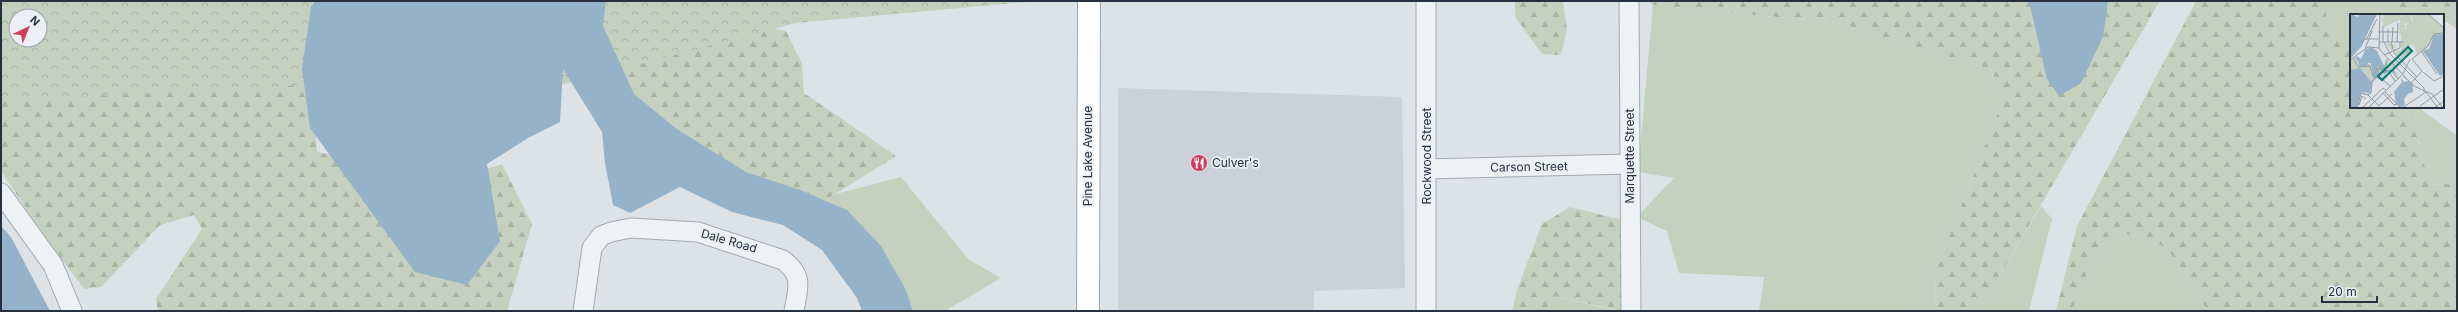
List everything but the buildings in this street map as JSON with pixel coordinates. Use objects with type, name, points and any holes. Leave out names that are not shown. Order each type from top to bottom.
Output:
[{"type":"main road","name":"Pine Lake Avenue","points":[[1088,311],[1089,1]]},
{"type":"street","name":"Rockwood Street","points":[[1426,1],[1428,169],[1426,311]]},
{"type":"street","name":"Marquette Street","points":[[1629,1],[1631,311]]},
{"type":"street","name":"Carson Street","points":[[1428,169],[1630,164]]},
{"type":"street","points":[[1,193],[53,265],[72,311]]},
{"type":"street","name":"Dale Road","points":[[583,311],[592,248],[601,236],[611,232],[631,228],[698,232],[766,252],[783,260],[794,268],[798,282],[794,311]]},
{"type":"shaded area","points":[[1118,88],[1402,97],[1405,288],[1314,291],[1314,311],[1118,311]]},
{"type":"green space","points":[[1,1],[353,1],[314,98],[317,152],[372,162],[446,182],[502,164],[532,224],[507,311],[158,311],[156,299],[202,229],[194,215],[160,225],[101,287],[84,289],[41,231],[1,171]]},
{"type":"green space","points":[[1,1],[1038,1],[796,23],[561,85],[304,85],[1,101]]},
{"type":"green space","points":[[677,1],[678,9],[786,31],[802,64],[804,93],[896,156],[824,201],[746,172],[677,129],[634,94],[603,26]]},
{"type":"green space","points":[[1515,1],[1566,1],[1563,2],[1567,30],[1561,55],[1542,54],[1515,17]]},
{"type":"green space","points":[[1649,1],[2160,1],[1979,311],[1936,311],[1935,273],[2004,98],[1990,69],[1838,23],[1653,5]]},
{"type":"green space","points":[[2196,1],[2326,1],[2326,18],[2350,52],[2350,108],[2402,108],[2415,119],[2423,161],[2432,185],[2457,183],[2457,311],[2208,311],[2166,247],[2112,229],[2078,290],[2073,311],[2056,311],[2077,226]]},
{"type":"green space","points":[[2326,1],[2382,1],[2396,9],[2457,6],[2457,29],[2447,22],[2444,22],[2444,14],[2350,14],[2350,52],[2326,18]]},
{"type":"green space","points":[[2382,1],[2457,1],[2457,6],[2396,9]]},
{"type":"green space","points":[[1653,5],[1838,23],[1990,69],[2004,98],[1935,273],[1936,311],[1759,311],[1764,277],[1679,273],[1667,231],[1637,217],[1674,178],[1638,172]]},
{"type":"green space","points":[[2402,108],[2419,108],[2457,136],[2457,183],[2432,185],[2423,161],[2415,119]]},
{"type":"green space","points":[[901,177],[968,259],[1001,278],[945,311],[913,311],[906,290],[825,201],[836,194]]},
{"type":"green space","points":[[2041,206],[2052,219],[2029,311],[1979,311]]},
{"type":"green space","points":[[1570,207],[1623,220],[1625,304],[1621,311],[1554,296],[1552,311],[1512,311],[1517,290],[1542,224]]},
{"type":"green space","points":[[2112,229],[2166,247],[2208,311],[2073,311],[2078,290]]},
{"type":"green space","points":[[1553,296],[1618,311],[1552,311]]},
{"type":"water","points":[[315,1],[606,1],[603,26],[634,94],[677,129],[746,172],[800,190],[847,210],[881,246],[906,290],[913,311],[862,311],[857,298],[822,250],[783,225],[732,212],[680,187],[630,213],[613,205],[605,163],[602,132],[563,69],[560,122],[528,138],[487,164],[500,241],[467,285],[415,272],[310,128],[302,68],[311,7]]},
{"type":"water","points":[[2029,1],[2108,1],[2103,37],[2081,83],[2059,96],[2047,79]]},
{"type":"water","points":[[1,226],[11,237],[50,311],[1,311]]},
{"type":"place","name":"Culver's","points":[[1199,163]]}]
